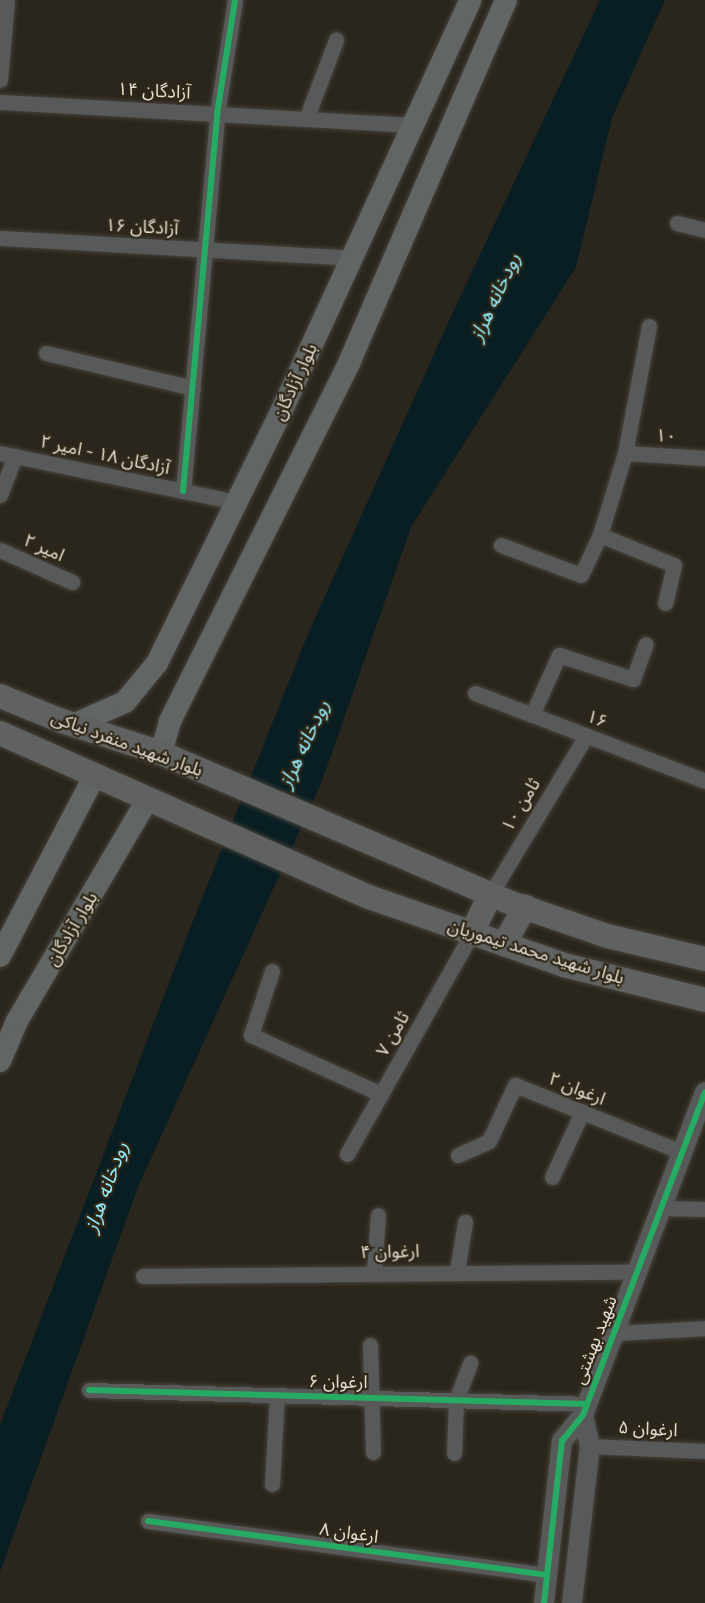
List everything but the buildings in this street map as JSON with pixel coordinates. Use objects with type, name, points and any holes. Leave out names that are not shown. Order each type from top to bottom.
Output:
[{"type":"main road","name":"بلوار آزادگان","points":[[73,724],[125,702],[157,663],[289,396],[471,0]]},
{"type":"main road","points":[[161,753],[170,721],[326,409],[506,0]]},
{"type":"main road","points":[[289,396],[326,409]]},
{"type":"main road","name":"بلوار شهید منفرد نیاکی","points":[[0,696],[73,724],[161,753],[386,852]]},
{"type":"main road","name":"بلوار شهید منفرد نیاکی","points":[[0,733],[369,897]]},
{"type":"main road","points":[[0,956],[95,775]]},
{"type":"main road","name":"بلوار آزادگان","points":[[0,1061],[8,1018],[148,799]]},
{"type":"main road","name":"بلوار شهید محمد تیموریان","points":[[386,852],[490,895],[607,936],[705,959]]},
{"type":"main road","points":[[472,933],[490,895]]},
{"type":"main road","name":"بلوار شهید محمد تیموریان","points":[[369,897],[564,965],[705,1000]]},
{"type":"main road","points":[[504,944],[525,907]]},
{"type":"street","points":[[0,80],[7,0]]},
{"type":"street","points":[[183,491],[217,114],[235,0]]},
{"type":"street","points":[[306,119],[336,40]]},
{"type":"street","name":"آزادگان ۱۴","points":[[0,102],[414,125]]},
{"type":"street","points":[[677,223],[705,230]]},
{"type":"street","name":"آزادگان ۱۶","points":[[0,238],[353,258]]},
{"type":"street","points":[[501,545],[581,575],[600,535],[625,453],[649,326]]},
{"type":"street","points":[[46,353],[193,388]]},
{"type":"street","name":"۱۰","points":[[625,453],[705,457]]},
{"type":"street","points":[[0,495],[8,455]]},
{"type":"street","name":"آزادگان ۱۸ - امیر ۲","points":[[8,455],[237,502]]},
{"type":"street","points":[[600,535],[674,565],[665,603]]},
{"type":"street","name":"امیر ۲","points":[[0,550],[72,582]]},
{"type":"street","points":[[532,715],[559,655],[633,679],[646,644]]},
{"type":"street","name":"۱۶","points":[[475,693],[705,781]]},
{"type":"street","name":"ثامن ۱۰","points":[[490,895],[586,736]]},
{"type":"street","name":"ثامن ۷","points":[[347,1154],[472,933]]},
{"type":"street","points":[[272,971],[251,1035],[381,1094]]},
{"type":"street","name":"ارغوان ۲","points":[[458,1155],[489,1141],[515,1085],[682,1152]]},
{"type":"street","name":"شهید بهشتی","points":[[544,1603],[562,1441],[585,1409],[705,1092]]},
{"type":"street","points":[[552,1177],[582,1112]]},
{"type":"street","points":[[661,1208],[705,1209]]},
{"type":"street","points":[[374,1272],[378,1215]]},
{"type":"street","points":[[457,1271],[465,1222]]},
{"type":"street","name":"ارغوان ۴","points":[[143,1276],[457,1271],[637,1272]]},
{"type":"street","points":[[614,1333],[705,1328]]},
{"type":"street","points":[[370,1345],[373,1452]]},
{"type":"street","points":[[454,1453],[456,1400],[470,1363]]},
{"type":"street","name":"ارغوان ۶","points":[[89,1390],[456,1400],[585,1409]]},
{"type":"street","points":[[272,1484],[277,1395]]},
{"type":"street","points":[[572,1603],[590,1446],[585,1409]]},
{"type":"street","name":"ارغوان ۵","points":[[590,1446],[705,1452]]},
{"type":"street","name":"ارغوان ۸","points":[[148,1521],[546,1575]]},
{"type":"water","name":"رودخانه هراز","points":[[600,0],[665,0],[612,118],[576,267],[411,527],[322,781],[138,1187],[0,1572],[0,1425],[185,941],[308,634],[452,314]]},
{"type":"cycle path","points":[[183,491],[217,114],[235,0]]},
{"type":"cycle path","points":[[544,1603],[562,1441],[583,1415],[705,1092]]},
{"type":"cycle path","points":[[89,1390],[587,1404]]},
{"type":"cycle path","points":[[148,1521],[546,1575]]}]
